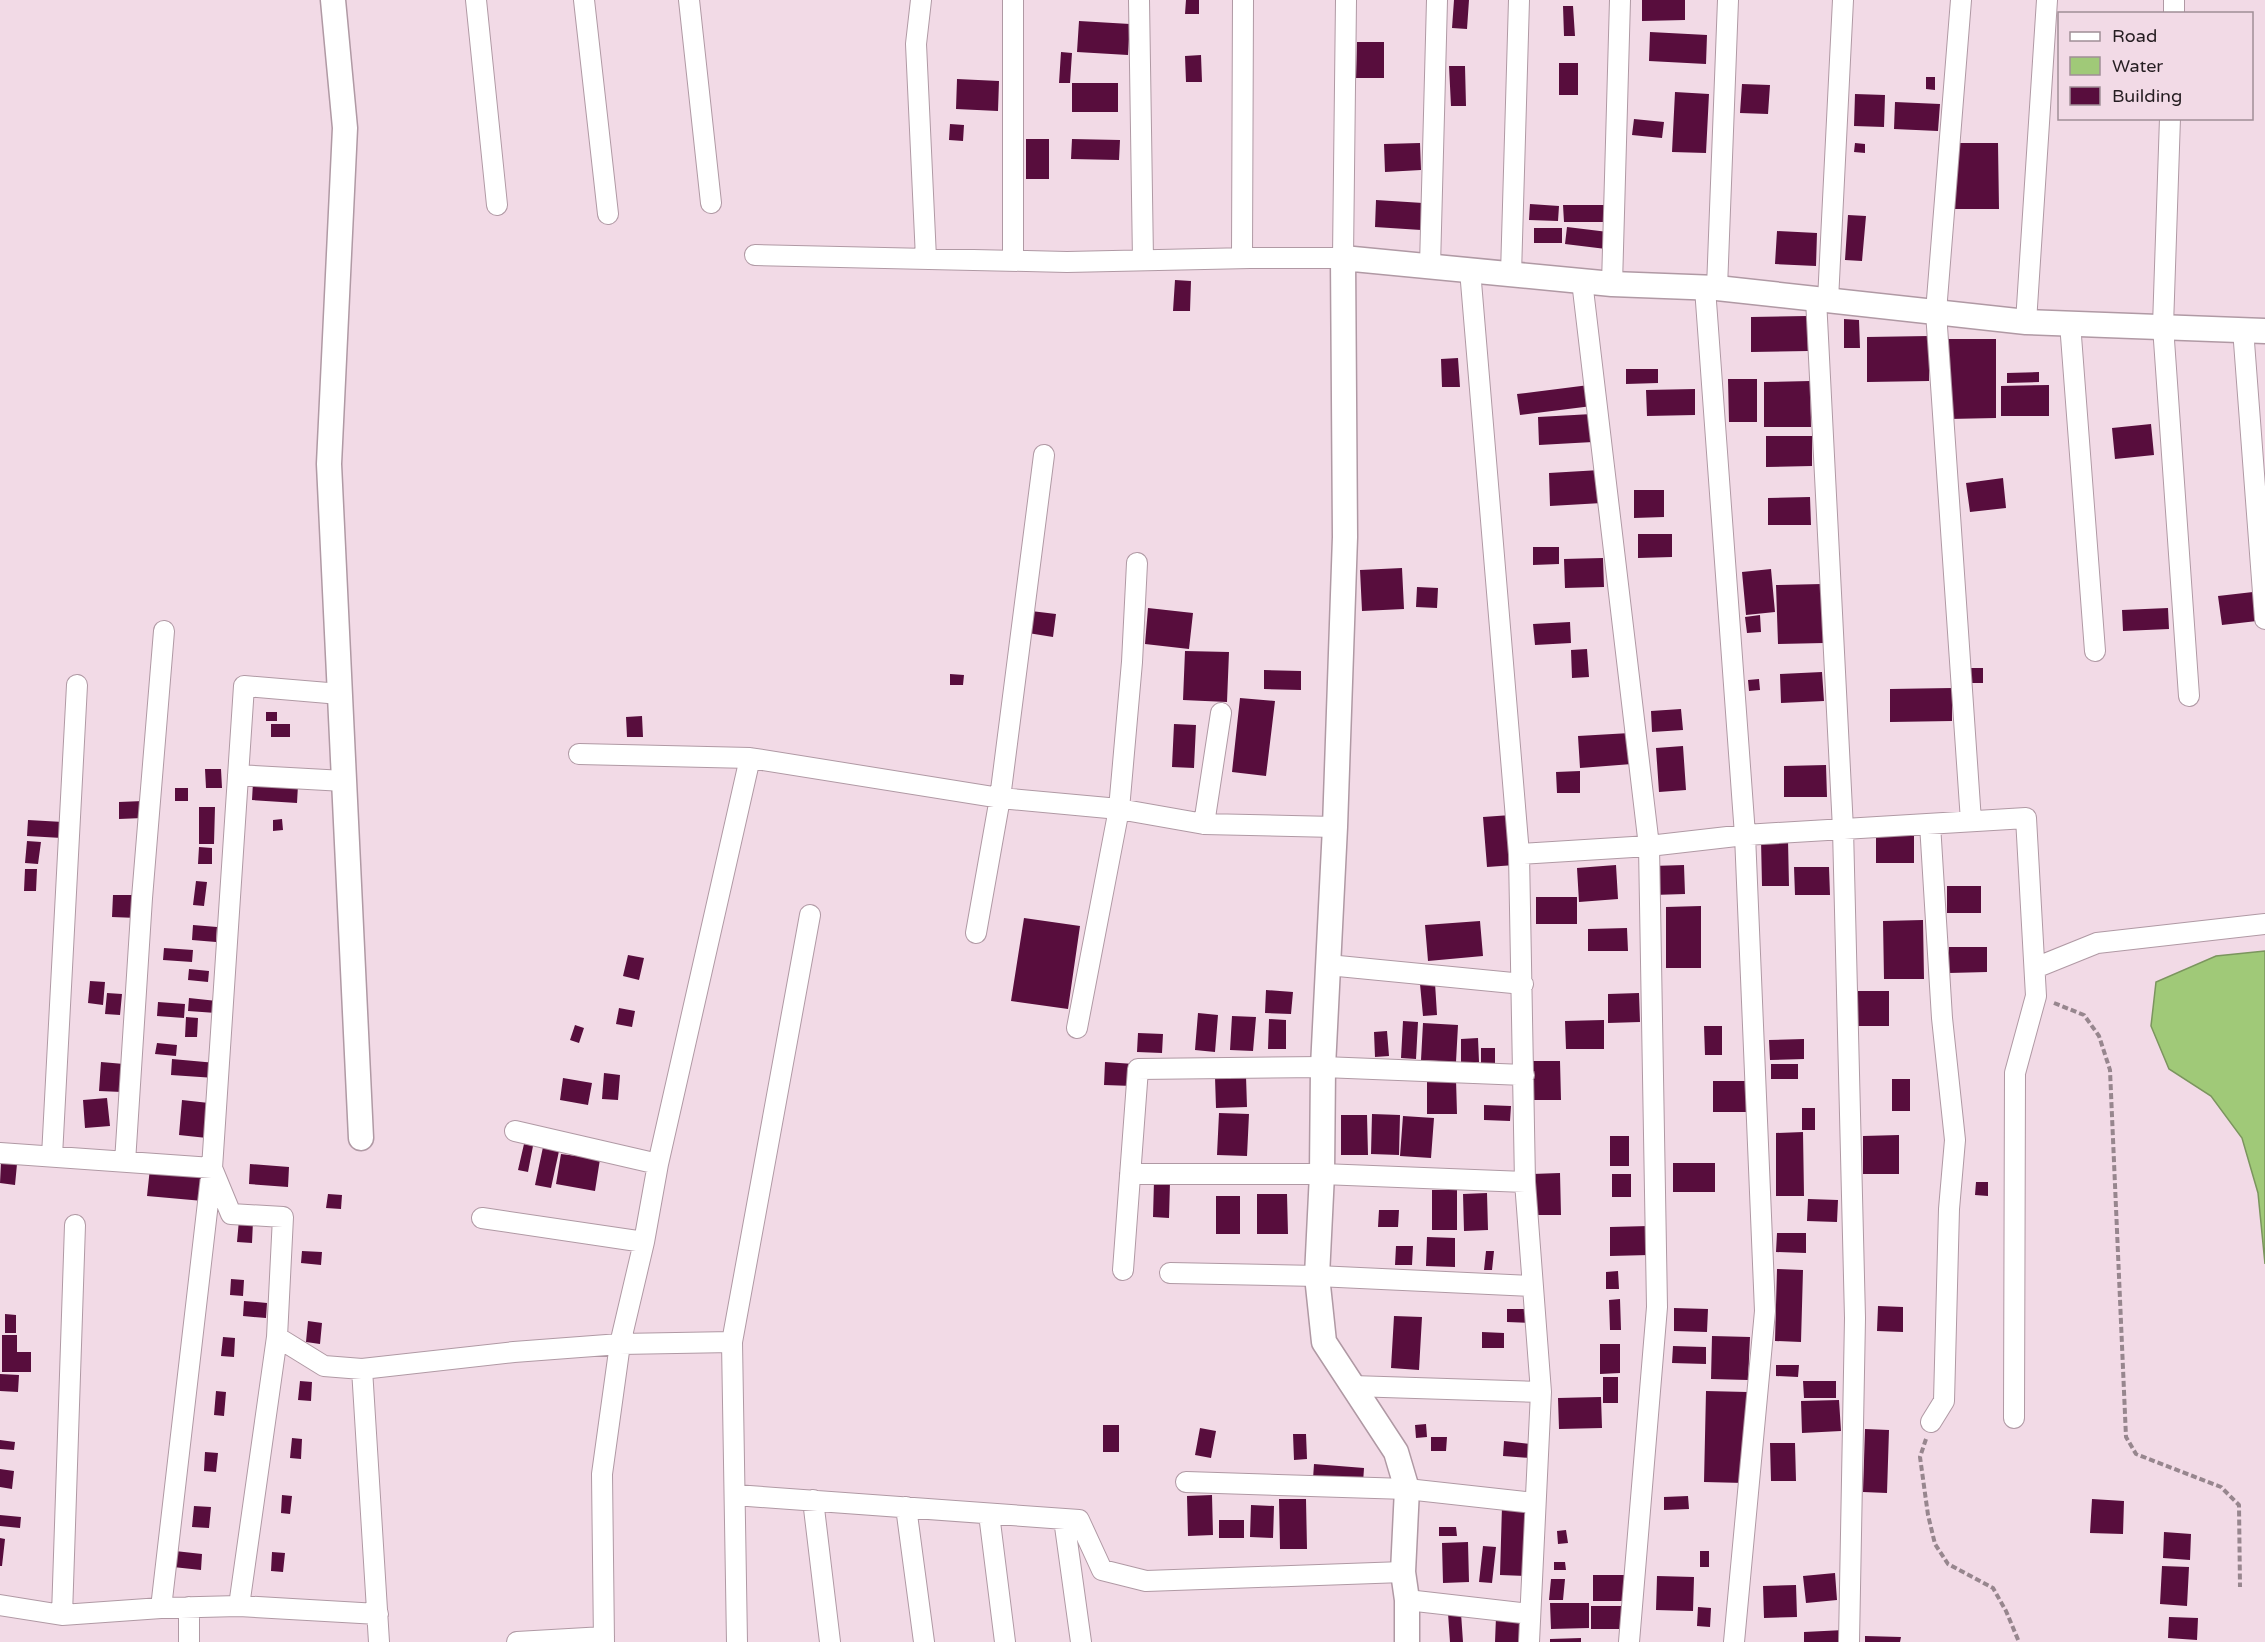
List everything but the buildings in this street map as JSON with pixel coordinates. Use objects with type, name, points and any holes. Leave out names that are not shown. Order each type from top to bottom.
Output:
[{"type":"street","points":[[333,0],[345,128],[329,464],[361,1138]]},
{"type":"street","points":[[476,0],[497,205]]},
{"type":"street","points":[[584,0],[608,214]]},
{"type":"street","points":[[689,0],[711,204]]},
{"type":"street","points":[[921,0],[916,44],[926,258]]},
{"type":"street","points":[[1013,0],[1013,260]]},
{"type":"street","points":[[1139,0],[1143,260]]},
{"type":"street","points":[[1242,258],[1243,0]]},
{"type":"street","points":[[1346,0],[1345,537],[1335,827],[1323,1067],[1322,1174],[1317,1276],[1324,1342],[1396,1452],[1407,1489],[1403,1572],[1407,1600],[1407,1642]]},
{"type":"street","points":[[1430,266],[1437,0]]},
{"type":"street","points":[[1511,274],[1520,0]]},
{"type":"street","points":[[1612,284],[1620,0]]},
{"type":"street","points":[[1728,0],[1711,288],[1745,835],[1765,1311],[1734,1642]]},
{"type":"street","points":[[1843,0],[1822,299],[1843,829],[1856,1318],[1849,1642]]},
{"type":"street","points":[[1961,0],[1936,312],[1971,821]]},
{"type":"street","points":[[2026,322],[2047,0]]},
{"type":"street","points":[[2170,120],[2163,326],[2189,696]]},
{"type":"street","points":[[755,255],[1067,262],[1344,258],[1612,284],[1711,288],[2026,322],[2254,330],[2265,619]]},
{"type":"street","points":[[1470,270],[1519,854],[1525,1182],[1541,1392],[1529,1642]]},
{"type":"street","points":[[1582,281],[1649,846],[1657,1308],[1629,1642]]},
{"type":"street","points":[[2070,322],[2095,651]]},
{"type":"street","points":[[976,933],[1000,798],[1044,455]]},
{"type":"street","points":[[1077,1028],[1119,809],[1132,662],[1137,563]]},
{"type":"street","points":[[125,1162],[142,898],[164,631]]},
{"type":"street","points":[[52,1156],[77,685]]},
{"type":"street","points":[[161,1608],[212,1168],[244,686],[340,694]]},
{"type":"street","points":[[1204,824],[1221,713]]},
{"type":"street","points":[[579,754],[750,758],[1000,798],[1119,809],[1204,824],[1335,827]]},
{"type":"street","points":[[517,1642],[604,1640],[602,1474],[620,1344],[644,1242],[658,1164],[750,758]]},
{"type":"street","points":[[238,775],[344,781]]},
{"type":"street","points":[[1519,854],[1649,846],[1745,835],[2026,818],[2036,996],[2015,1073],[2014,1418]]},
{"type":"street","points":[[1930,824],[1942,1018],[1955,1140],[1949,1209],[1944,1401],[1931,1422]]},
{"type":"street","points":[[737,1642],[732,1342],[810,915]]},
{"type":"street","points":[[2034,968],[2097,943],[2265,924]]},
{"type":"street","points":[[1328,965],[1523,984]]},
{"type":"street","points":[[1123,1270],[1138,1069],[1323,1067],[1524,1075]]},
{"type":"street","points":[[515,1131],[658,1164]]},
{"type":"street","points":[[0,1153],[212,1168]]},
{"type":"street","points":[[212,1168],[231,1214],[283,1217],[277,1337],[239,1606]]},
{"type":"street","points":[[1130,1174],[1322,1174],[1525,1182]]},
{"type":"street","points":[[482,1218],[644,1242]]},
{"type":"street","points":[[62,1615],[75,1225]]},
{"type":"street","points":[[1170,1273],[1317,1276],[1532,1286]]},
{"type":"street","points":[[277,1337],[324,1366],[362,1370],[514,1352],[620,1344],[732,1342]]},
{"type":"street","points":[[362,1370],[379,1642]]},
{"type":"street","points":[[1352,1386],[1541,1392]]},
{"type":"street","points":[[1186,1482],[1407,1489],[1534,1503]]},
{"type":"street","points":[[735,1495],[1079,1520],[1102,1570],[1146,1581],[1403,1572]]},
{"type":"street","points":[[813,1500],[830,1642]]},
{"type":"street","points":[[906,1508],[924,1642]]},
{"type":"street","points":[[989,1514],[1005,1642]]},
{"type":"street","points":[[1064,1519],[1081,1642]]},
{"type":"street","points":[[1407,1600],[1530,1614]]},
{"type":"street","points":[[0,1605],[62,1615],[161,1608],[239,1606],[378,1614]]},
{"type":"street","points":[[189,1608],[189,1642]]},
{"type":"path","points":[[2036,996],[2084,1015],[2099,1036],[2110,1070],[2126,1437],[2136,1454],[2221,1487],[2239,1505],[2240,1587]]},
{"type":"path","points":[[1931,1422],[1920,1457],[1928,1515],[1935,1544],[1948,1564],[1993,1588],[2019,1642]]},
{"type":"water","points":[[2265,951],[2265,1264],[2258,1193],[2242,1138],[2211,1096],[2169,1069],[2151,1026],[2156,982],[2216,956]]}]
